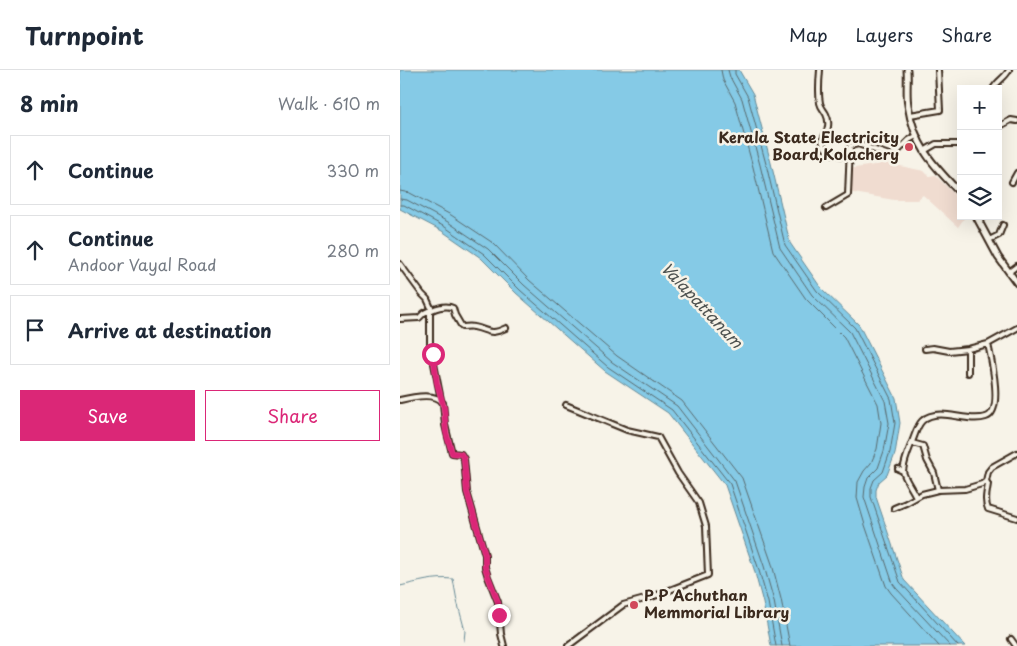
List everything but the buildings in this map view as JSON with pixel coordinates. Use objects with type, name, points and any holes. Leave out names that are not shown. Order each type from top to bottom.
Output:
[{"type":"main road","points":[[907,70],[908,105],[916,136],[935,166],[957,190]]},
{"type":"main road","points":[[979,222],[998,257],[1017,283]]},
{"type":"street","points":[[820,70],[821,106],[829,123],[822,141],[830,154],[850,157]]},
{"type":"street","points":[[910,115],[940,110],[938,70]]},
{"type":"street","points":[[995,85],[1009,70]]},
{"type":"street","points":[[1002,125],[1011,120],[1017,120]]},
{"type":"street","points":[[826,208],[848,195],[850,146],[858,144],[889,155],[896,153],[916,136]]},
{"type":"street","points":[[924,151],[936,144],[957,144]]},
{"type":"street","points":[[1012,182],[1017,173]]},
{"type":"street","points":[[989,240],[999,235],[1003,225]]},
{"type":"street","points":[[400,264],[427,299],[431,310],[430,343],[444,408],[447,437],[452,453],[461,454],[464,459],[467,492],[485,555],[485,567],[498,602],[504,646]]},
{"type":"street","points":[[1009,272],[1017,266]]},
{"type":"street","points":[[400,319],[419,318],[431,310],[451,307],[462,327],[474,326],[484,331],[493,332],[506,328]]},
{"type":"street","points":[[925,349],[968,349],[988,344],[1017,328]]},
{"type":"street","points":[[916,497],[904,476],[904,471],[906,460],[921,422],[939,414],[964,418],[984,418],[991,414],[995,405],[995,374],[988,344]]},
{"type":"street","points":[[968,349],[968,372]]},
{"type":"street","points":[[400,400],[420,397],[442,400]]},
{"type":"street","points":[[566,405],[628,430],[658,437],[678,473],[698,503],[706,526],[708,575],[652,597],[624,605],[568,646]]},
{"type":"street","points":[[912,443],[923,446],[927,460],[934,473],[938,490]]},
{"type":"street","points":[[1017,453],[992,467],[988,472],[986,481],[988,484],[986,506],[1017,518]]},
{"type":"street","points":[[898,469],[904,471]]},
{"type":"street","points":[[894,508],[922,494],[938,490],[965,489],[986,481]]},
{"type":"street","points":[[1011,640],[1016,646]]},
{"type":"shaded area","points":[[886,163],[924,171],[929,176],[935,175],[957,199],[957,220],[963,220],[958,227],[923,195],[917,200],[894,200],[848,192],[849,169]]},
{"type":"water","name":"Valapattanam","points":[[400,70],[739,70],[753,94],[790,243],[821,288],[859,325],[896,398],[900,423],[895,454],[887,475],[879,482],[876,497],[904,580],[965,646],[771,646],[754,569],[725,485],[668,413],[605,371],[516,293],[481,258],[442,231],[400,209]]},
{"type":"waterway","points":[[400,586],[432,579],[453,579],[465,631],[464,641]]},
{"type":"place","name":"Kerala State Electricity Board,Kolachery","points":[[909,147]]},
{"type":"place","name":"P P Achuthan Memmorial Library","points":[[634,605]]},
{"type":"route","points":[[433,354],[437,383],[444,408],[447,437],[452,453],[461,454],[464,459],[467,492],[485,555],[485,567],[498,602],[499,615]]}]
